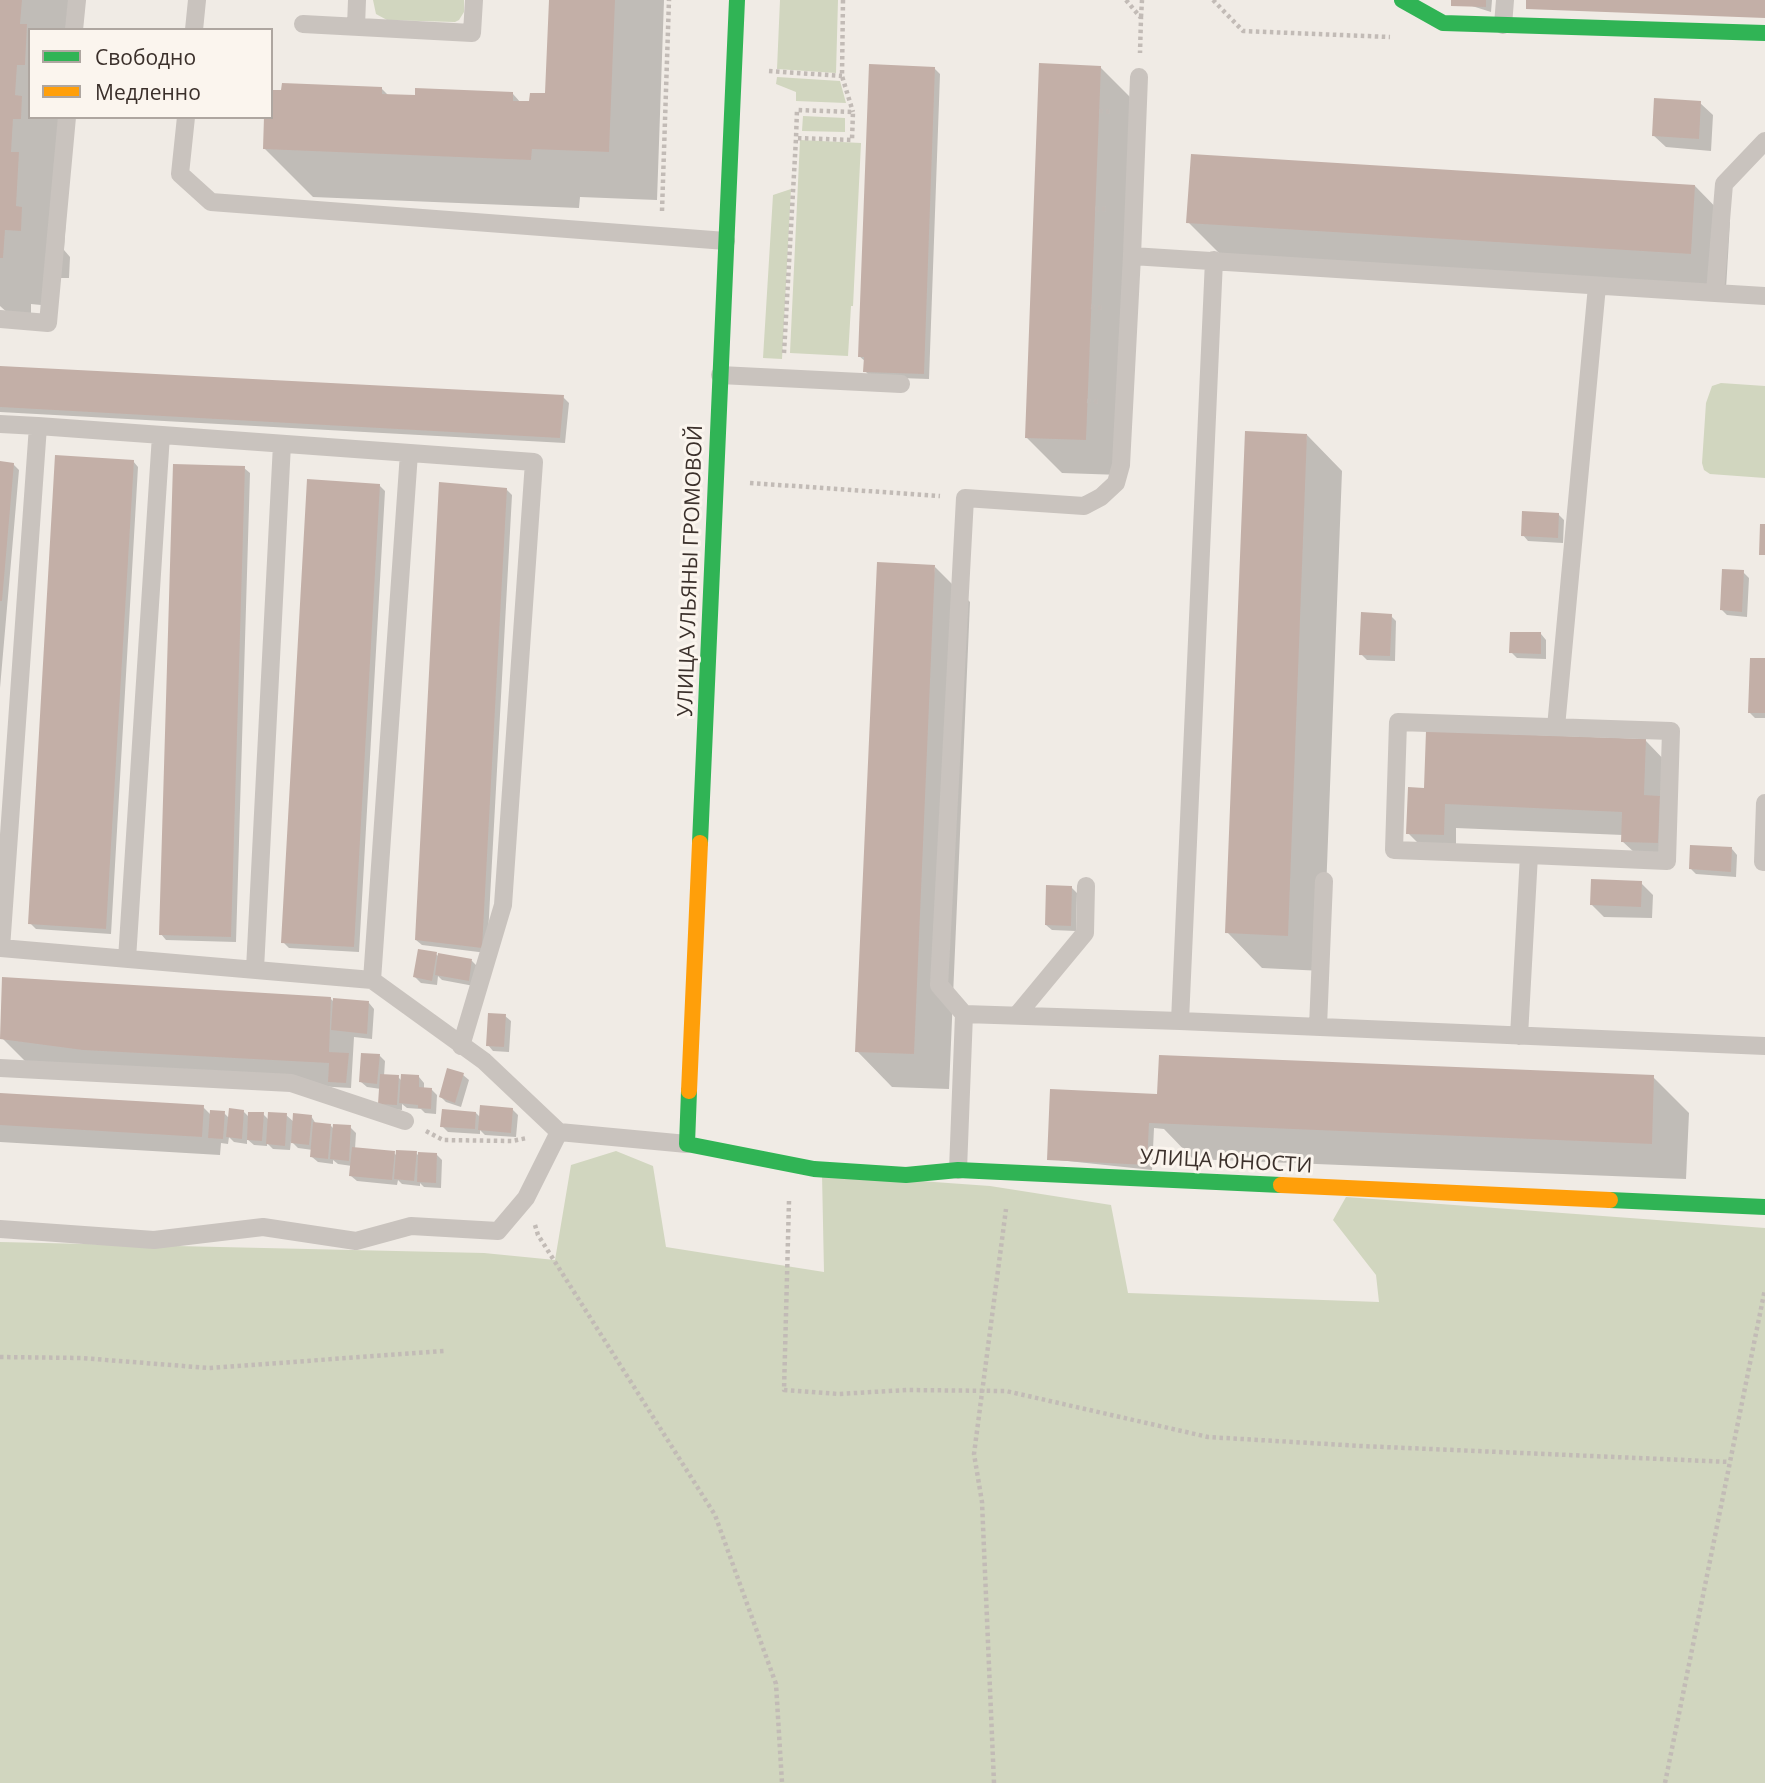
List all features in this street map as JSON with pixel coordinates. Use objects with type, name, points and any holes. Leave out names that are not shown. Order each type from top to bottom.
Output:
[{"type":"street","name":"УЛИЦА УЛЬЯНЫ ГРОМОВОЙ","points":[[687,1144],[737,0]]},
{"type":"street","points":[[1402,0],[1443,23],[1765,33]]},
{"type":"street","name":"УЛИЦА ЮНОСТИ","points":[[687,1144],[814,1169],[906,1174],[958,1170],[1765,1208]]},
{"type":"lane","points":[[74,28],[77,0]]},
{"type":"lane","points":[[194,28],[197,0]]},
{"type":"lane","points":[[356,27],[357,0]]},
{"type":"lane","points":[[303,24],[472,33],[474,0]]},
{"type":"lane","points":[[1503,25],[1504,0]]},
{"type":"lane","points":[[958,1170],[964,1014],[939,985],[965,498],[1084,506],[1101,497],[1116,483],[1121,465],[1139,77]]},
{"type":"lane","points":[[0,319],[48,323],[67,119]]},
{"type":"lane","points":[[186,119],[180,174],[211,202],[726,241]]},
{"type":"lane","points":[[1715,293],[1724,184],[1765,141]]},
{"type":"lane","points":[[1132,256],[1765,296]]},
{"type":"lane","points":[[1180,1021],[1214,260]]},
{"type":"lane","points":[[1556,727],[1597,286]]},
{"type":"lane","points":[[720,375],[901,384]]},
{"type":"lane","points":[[0,424],[534,463],[503,905],[461,1045]]},
{"type":"lane","points":[[38,426],[1,949],[372,980],[484,1061],[559,1132],[687,1144]]},
{"type":"lane","points":[[127,958],[161,435]]},
{"type":"lane","points":[[255,970],[282,444]]},
{"type":"lane","points":[[372,980],[409,453]]},
{"type":"lane","points":[[1398,722],[1671,731],[1667,861],[1529,855],[1394,850],[1398,722]]},
{"type":"lane","points":[[1765,803],[1765,862]]},
{"type":"lane","points":[[1519,1036],[1529,855]]},
{"type":"lane","points":[[1318,1027],[1324,881]]},
{"type":"lane","points":[[1017,1015],[1085,933],[1086,886]]},
{"type":"lane","points":[[964,1014],[1765,1046]]},
{"type":"lane","points":[[0,1068],[291,1083],[405,1121]]},
{"type":"lane","points":[[0,1229],[154,1240],[263,1227],[356,1241],[411,1226],[498,1231],[526,1198],[559,1132]]},
{"type":"path","points":[[661,236],[669,0]]},
{"type":"path","points":[[796,138],[852,140],[853,112],[842,76],[843,0]]},
{"type":"path","points":[[1126,0],[1141,18]]},
{"type":"path","points":[[1139,77],[1142,0]]},
{"type":"path","points":[[734,69],[842,76]]},
{"type":"path","points":[[783,378],[797,110],[853,112]]},
{"type":"path","points":[[716,481],[965,498]]},
{"type":"path","points":[[790,1164],[784,1390],[838,1394],[907,1390],[1006,1391],[1208,1437],[1730,1462]]},
{"type":"path","points":[[994,1783],[982,1502],[974,1454],[1011,1173]]},
{"type":"path","points":[[526,1198],[538,1234],[715,1515],[776,1685],[782,1783]]},
{"type":"path","points":[[1665,1783],[1765,1289]]},
{"type":"path","points":[[0,1357],[81,1358],[208,1368],[444,1351]]},
{"type":"green space","points":[[373,0],[464,0],[464,12],[455,22],[387,20],[376,14]]},
{"type":"green space","points":[[780,0],[838,0],[836,73],[777,69]]},
{"type":"green space","points":[[777,77],[840,81],[846,103],[796,101],[796,92],[776,84]]},
{"type":"green space","points":[[803,116],[845,118],[845,132],[802,131]]},
{"type":"green space","points":[[800,140],[861,143],[848,356],[790,353]]},
{"type":"green space","points":[[791,189],[782,359],[763,358],[773,195]]},
{"type":"green space","points":[[1721,383],[1765,386],[1765,478],[1710,474],[1704,470],[1702,463],[1706,403],[1712,386]]},
{"type":"green space","points":[[616,1151],[653,1166],[666,1247],[824,1272],[822,1174],[990,1186],[1111,1205],[1128,1293],[1379,1302],[1376,1275],[1333,1220],[1346,1197],[1765,1228],[1765,1783],[0,1783],[0,1242],[484,1253],[555,1260],[571,1165]]},
{"type":"building","points":[[0,0],[22,0],[20,24],[27,24],[25,65],[17,65],[15,95],[22,96],[21,119],[13,119],[11,152],[19,152],[16,206],[22,207],[21,231],[5,230],[3,258],[0,258]]},
{"type":"building","points":[[549,0],[615,0],[609,152],[532,149],[531,160],[263,149],[264,119],[273,119],[273,90],[281,90],[282,83],[382,87],[382,94],[415,95],[415,88],[513,92],[513,101],[529,101],[530,93],[545,93]]},
{"type":"building","points":[[1451,0],[1486,0],[1486,7],[1451,6]]},
{"type":"building","points":[[1526,0],[1765,0],[1765,18],[1526,9]]},
{"type":"building","points":[[1039,63],[1101,66],[1086,440],[1025,438]]},
{"type":"building","points":[[869,64],[935,67],[924,374],[863,372],[864,357],[858,357]]},
{"type":"building","points":[[1654,98],[1701,101],[1699,139],[1652,136]]},
{"type":"building","points":[[1191,154],[1695,185],[1691,254],[1186,223]]},
{"type":"building","points":[[0,366],[564,395],[560,438],[0,407]]},
{"type":"building","points":[[1245,431],[1307,434],[1288,936],[1225,933]]},
{"type":"building","points":[[55,455],[134,460],[106,929],[28,924]]},
{"type":"building","points":[[0,461],[14,463],[2,601],[0,601]]},
{"type":"building","points":[[173,464],[245,466],[231,937],[159,935]]},
{"type":"building","points":[[307,479],[380,484],[354,947],[281,943]]},
{"type":"building","points":[[439,482],[507,488],[482,948],[415,940]]},
{"type":"building","points":[[1522,511],[1559,513],[1558,538],[1521,536]]},
{"type":"building","points":[[1760,524],[1765,524],[1765,555],[1759,555]]},
{"type":"building","points":[[877,562],[935,565],[914,1054],[855,1052]]},
{"type":"building","points":[[1722,569],[1744,570],[1742,612],[1720,610]]},
{"type":"building","points":[[1361,612],[1392,614],[1390,656],[1359,655]]},
{"type":"building","points":[[1510,632],[1541,632],[1541,654],[1509,653]]},
{"type":"building","points":[[1750,658],[1765,658],[1765,713],[1748,713]]},
{"type":"building","points":[[1426,731],[1646,739],[1644,795],[1660,796],[1658,843],[1621,842],[1622,812],[1445,804],[1444,835],[1406,834],[1408,787],[1424,788]]},
{"type":"building","points":[[1690,845],[1732,847],[1731,872],[1689,869]]},
{"type":"building","points":[[1591,879],[1642,881],[1641,907],[1590,905]]},
{"type":"building","points":[[1046,885],[1072,886],[1071,926],[1045,925]]},
{"type":"building","points":[[418,949],[437,952],[432,981],[413,977]]},
{"type":"building","points":[[438,953],[472,959],[469,981],[435,975]]},
{"type":"building","points":[[2,977],[331,997],[329,1052],[349,1053],[346,1083],[328,1082],[329,1063],[83,1050],[0,1039]]},
{"type":"building","points":[[333,998],[369,1001],[367,1034],[331,1030]]},
{"type":"building","points":[[488,1013],[506,1014],[504,1047],[486,1046]]},
{"type":"building","points":[[361,1053],[380,1054],[377,1084],[359,1082]]},
{"type":"building","points":[[1159,1055],[1654,1075],[1652,1144],[1149,1123],[1147,1165],[1047,1160],[1050,1089],[1157,1094]]},
{"type":"building","points":[[447,1068],[464,1073],[455,1103],[439,1097]]},
{"type":"building","points":[[380,1074],[399,1075],[397,1105],[378,1104]]},
{"type":"building","points":[[401,1074],[419,1075],[419,1087],[432,1088],[431,1109],[399,1103]]},
{"type":"building","points":[[0,1093],[204,1105],[202,1137],[0,1125]]},
{"type":"building","points":[[480,1105],[513,1108],[511,1133],[478,1130]]},
{"type":"building","points":[[229,1108],[244,1110],[242,1139],[226,1137]]},
{"type":"building","points":[[442,1109],[476,1112],[475,1129],[440,1127]]},
{"type":"building","points":[[210,1110],[225,1111],[223,1139],[208,1138]]},
{"type":"building","points":[[248,1112],[264,1112],[262,1141],[247,1140]]},
{"type":"building","points":[[268,1112],[287,1113],[285,1146],[266,1144]]},
{"type":"building","points":[[293,1113],[312,1115],[309,1145],[291,1143]]},
{"type":"building","points":[[313,1122],[331,1124],[328,1159],[310,1157]]},
{"type":"building","points":[[333,1124],[351,1125],[349,1161],[330,1159]]},
{"type":"building","points":[[352,1147],[395,1151],[392,1180],[349,1176]]},
{"type":"building","points":[[396,1150],[417,1151],[414,1181],[394,1179]]},
{"type":"building","points":[[418,1152],[437,1153],[436,1183],[417,1182]]},
{"type":"traffic: fast","points":[[700,843],[737,0]]},
{"type":"traffic: fast","points":[[1402,0],[1443,23],[1765,33]]},
{"type":"traffic: fast","points":[[689,1091],[687,1144],[814,1169],[906,1175],[958,1170],[1281,1185]]},
{"type":"traffic: fast","points":[[1610,1200],[1765,1207]]},
{"type":"traffic: slow","points":[[689,1091],[700,843]]},
{"type":"traffic: slow","points":[[1281,1185],[1610,1200]]}]
